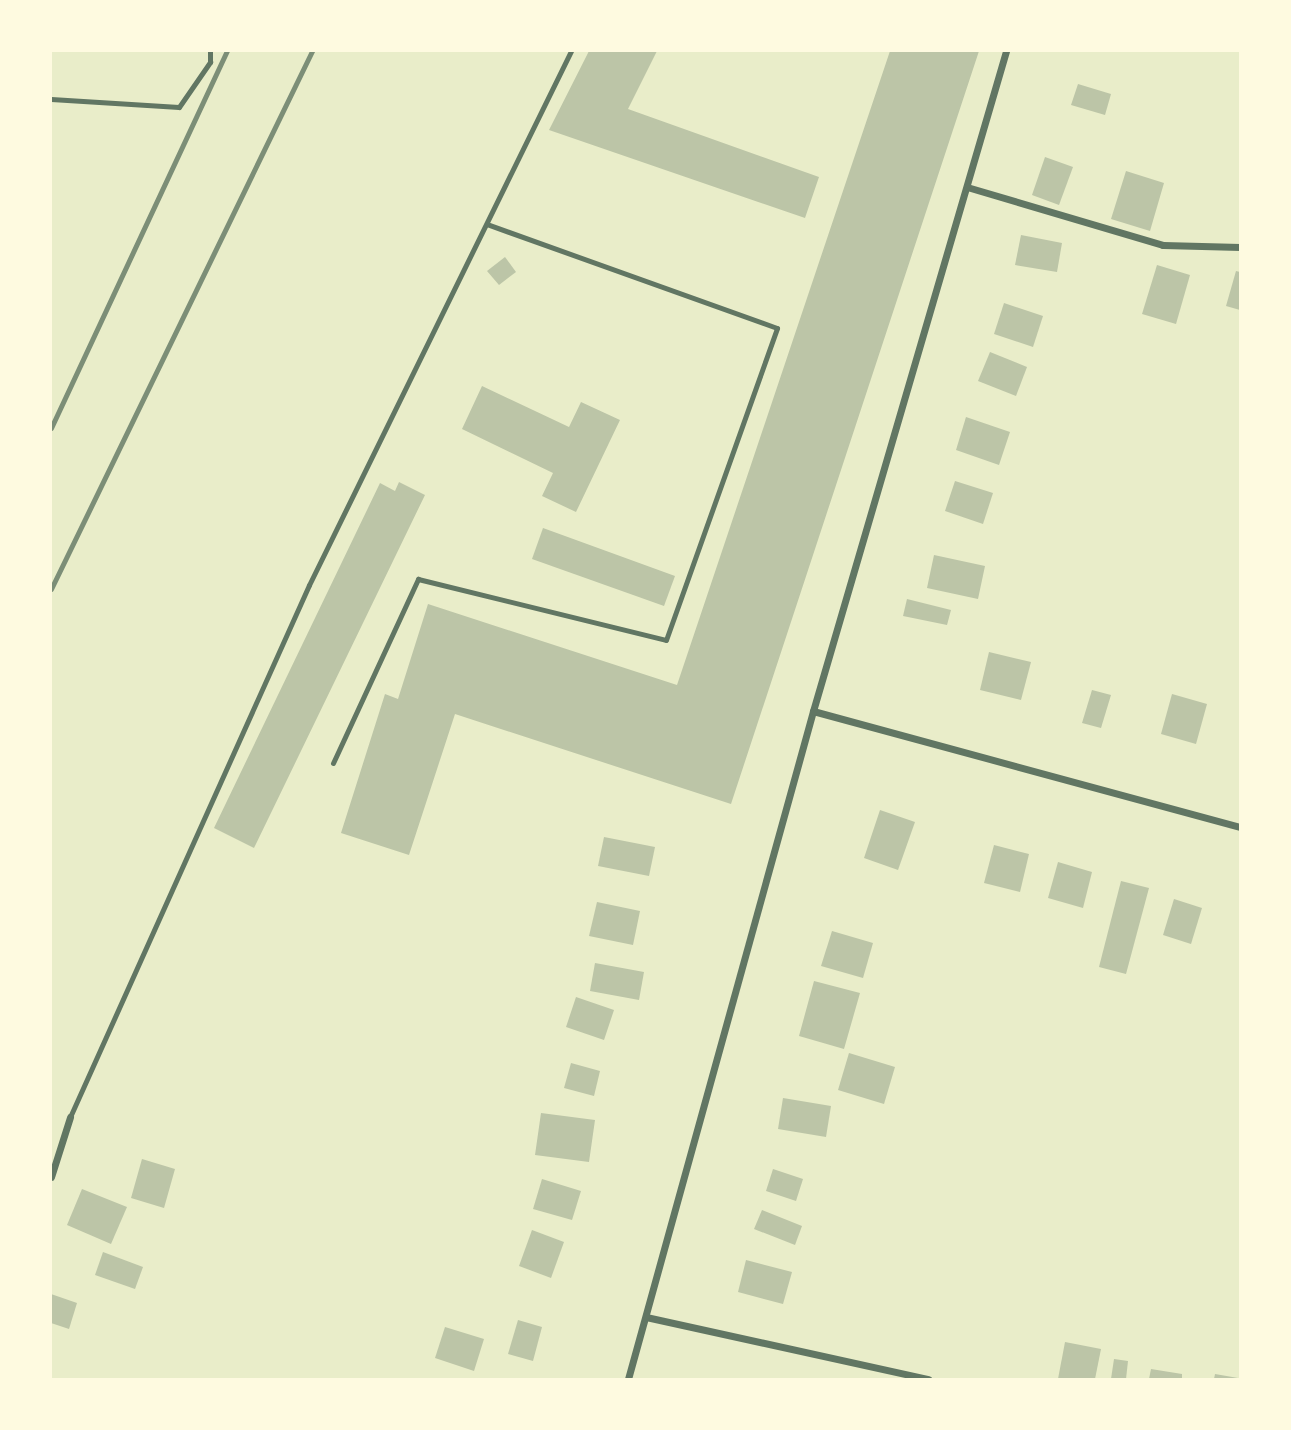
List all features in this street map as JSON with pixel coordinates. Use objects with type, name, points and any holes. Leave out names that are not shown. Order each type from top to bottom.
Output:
[{"type":"street","points":[[628,1379],[813,711],[1006,51]]},
{"type":"street","points":[[967,187],[1163,245],[1240,247]]},
{"type":"street","points":[[813,711],[1240,827]]},
{"type":"street","points":[[51,1177],[70,1117]]},
{"type":"street","points":[[646,1317],[929,1379]]},
{"type":"lane","points":[[51,99],[179,107],[210,62],[210,51]]},
{"type":"lane","points":[[70,1117],[309,585],[572,51]]},
{"type":"lane","points":[[333,763],[418,579],[666,640],[777,328],[487,224]]},
{"type":"building","points":[[589,51],[657,51],[628,109],[819,177],[805,218],[549,130]]},
{"type":"building","points":[[890,51],[979,51],[731,804],[455,714],[409,855],[341,833],[385,694],[398,699],[428,604],[677,685]]},
{"type":"building","points":[[1078,84],[1111,94],[1105,115],[1071,105]]},
{"type":"building","points":[[1045,157],[1073,167],[1059,205],[1032,195]]},
{"type":"building","points":[[1126,171],[1164,183],[1150,231],[1111,219]]},
{"type":"building","points":[[1021,235],[1062,243],[1057,272],[1015,265]]},
{"type":"building","points":[[505,257],[516,272],[499,285],[487,271]]},
{"type":"building","points":[[1157,265],[1190,275],[1176,324],[1142,314]]},
{"type":"building","points":[[1236,271],[1240,272],[1240,310],[1226,306]]},
{"type":"building","points":[[1004,303],[1043,316],[1033,347],[994,334]]},
{"type":"building","points":[[990,352],[1027,367],[1016,396],[978,381]]},
{"type":"building","points":[[482,386],[569,427],[581,402],[620,420],[576,512],[542,496],[553,473],[462,429]]},
{"type":"building","points":[[966,417],[1010,432],[999,465],[956,450]]},
{"type":"building","points":[[955,481],[993,493],[983,524],[945,511]]},
{"type":"building","points":[[399,482],[425,495],[254,848],[214,828],[380,483],[395,491]]},
{"type":"building","points":[[543,528],[675,576],[664,606],[532,559]]},
{"type":"building","points":[[934,555],[985,566],[978,599],[927,588]]},
{"type":"building","points":[[907,599],[951,610],[947,625],[903,616]]},
{"type":"building","points":[[989,652],[1031,662],[1021,700],[980,690]]},
{"type":"building","points":[[1092,690],[1111,695],[1101,728],[1082,723]]},
{"type":"building","points":[[1172,694],[1207,704],[1196,744],[1161,734]]},
{"type":"building","points":[[880,810],[915,822],[898,870],[864,858]]},
{"type":"building","points":[[604,837],[655,847],[649,876],[598,866]]},
{"type":"building","points":[[994,845],[1029,854],[1020,892],[984,883]]},
{"type":"building","points":[[1058,862],[1092,872],[1083,908],[1048,898]]},
{"type":"building","points":[[1121,881],[1149,888],[1126,974],[1099,967]]},
{"type":"building","points":[[1174,899],[1202,908],[1191,944],[1163,935]]},
{"type":"building","points":[[597,902],[640,911],[633,945],[589,936]]},
{"type":"building","points":[[832,931],[873,943],[863,978],[821,966]]},
{"type":"building","points":[[595,963],[644,972],[639,1000],[590,991]]},
{"type":"building","points":[[814,981],[860,993],[844,1049],[799,1036]]},
{"type":"building","points":[[576,997],[614,1010],[604,1040],[566,1027]]},
{"type":"building","points":[[849,1053],[895,1067],[884,1104],[838,1090]]},
{"type":"building","points":[[571,1063],[600,1071],[594,1096],[564,1088]]},
{"type":"building","points":[[783,1098],[831,1106],[826,1137],[778,1129]]},
{"type":"building","points":[[541,1113],[595,1120],[589,1162],[535,1155]]},
{"type":"building","points":[[142,1159],[175,1169],[164,1208],[131,1198]]},
{"type":"building","points":[[773,1169],[803,1179],[796,1201],[766,1191]]},
{"type":"building","points":[[542,1179],[581,1191],[572,1220],[533,1209]]},
{"type":"building","points":[[82,1189],[127,1207],[111,1244],[67,1225]]},
{"type":"building","points":[[762,1210],[802,1226],[795,1245],[754,1229]]},
{"type":"building","points":[[532,1230],[564,1242],[551,1278],[519,1266]]},
{"type":"building","points":[[103,1252],[143,1267],[135,1289],[95,1275]]},
{"type":"building","points":[[746,1260],[792,1272],[783,1304],[738,1292]]},
{"type":"building","points":[[51,1294],[77,1303],[69,1329],[51,1323]]},
{"type":"building","points":[[518,1320],[542,1327],[533,1361],[508,1354]]},
{"type":"building","points":[[445,1327],[484,1339],[474,1371],[435,1358]]},
{"type":"building","points":[[1065,1342],[1101,1349],[1095,1379],[1058,1379]]},
{"type":"building","points":[[1114,1359],[1128,1361],[1126,1379],[1111,1379]]},
{"type":"building","points":[[1151,1369],[1182,1374],[1182,1379],[1149,1379]]},
{"type":"building","points":[[1215,1374],[1238,1378],[1238,1379],[1214,1379]]},
{"type":"railway","points":[[51,428],[227,51]]},
{"type":"railway","points":[[51,589],[312,51]]}]
